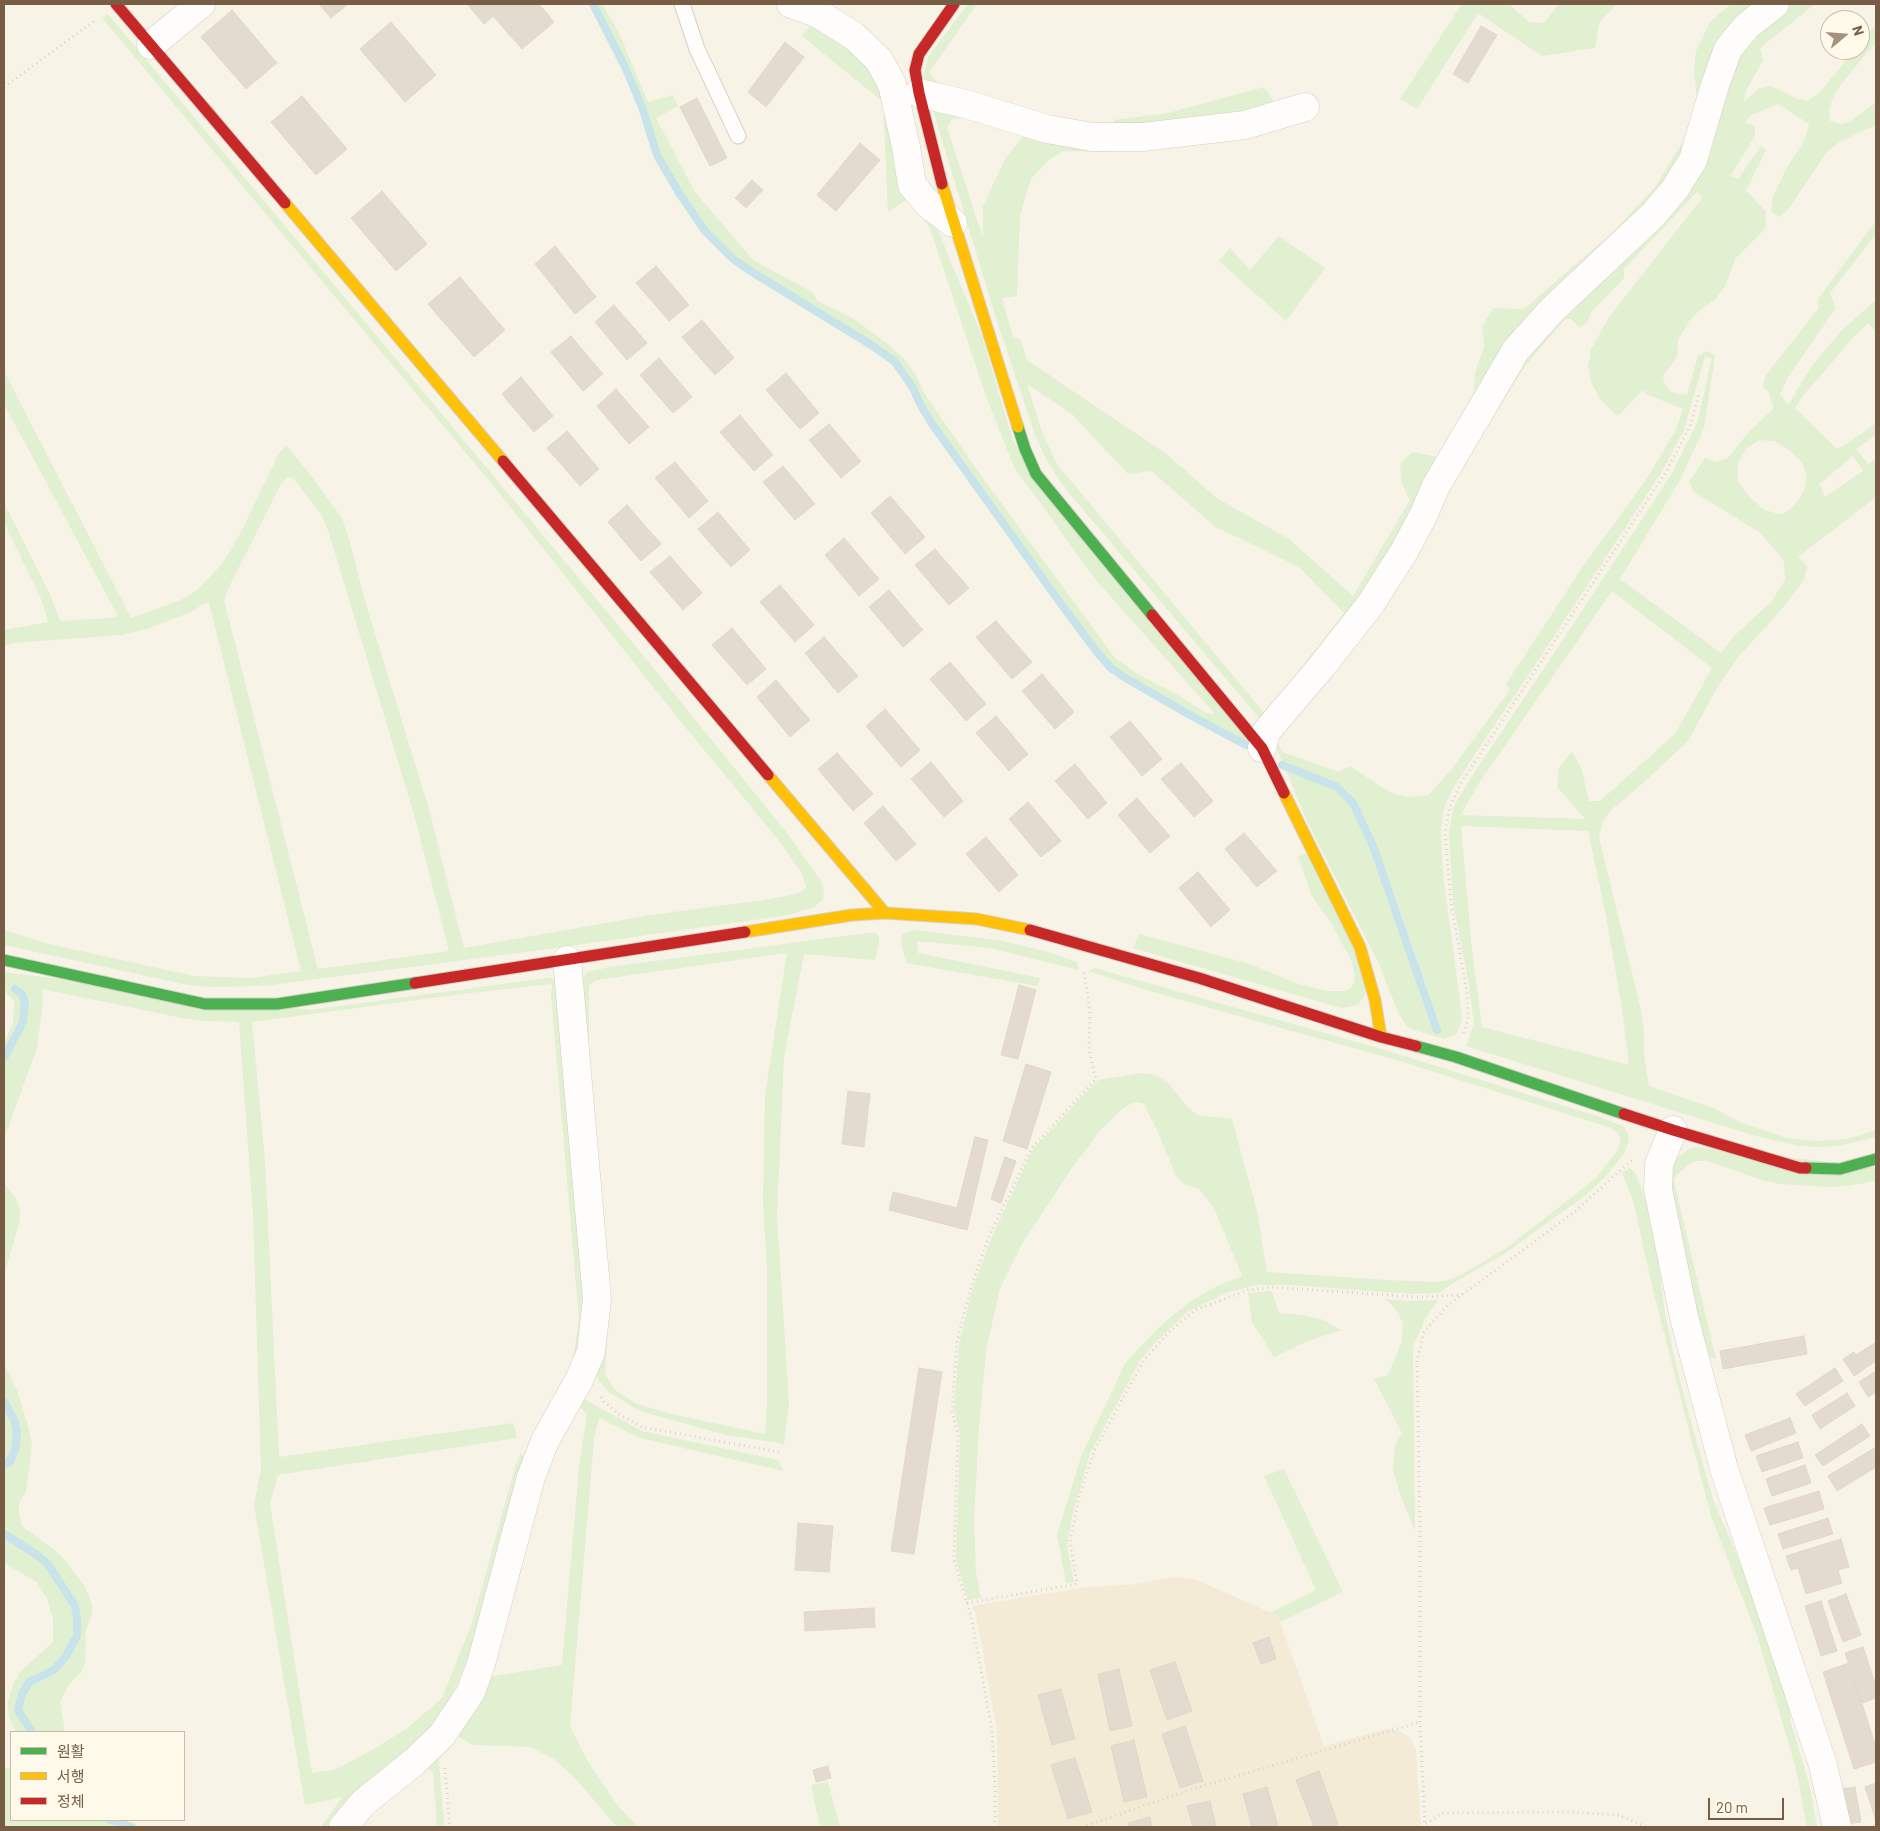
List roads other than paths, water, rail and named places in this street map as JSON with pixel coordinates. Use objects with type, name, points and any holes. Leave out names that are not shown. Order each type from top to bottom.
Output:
[{"type":"street","points":[[116,4],[884,913]]},
{"type":"street","points":[[151,45],[201,4]]},
{"type":"street","points":[[791,4],[817,14],[854,36],[879,60],[892,84],[912,185],[928,204],[954,223]]},
{"type":"street","points":[[954,4],[919,54],[915,70],[919,93],[954,223],[1017,427],[1036,474],[1262,748],[1360,947],[1376,1000],[1381,1037]]},
{"type":"street","points":[[1262,748],[1266,732],[1322,666],[1370,605],[1405,550],[1436,486],[1516,350],[1553,309],[1653,215],[1675,189],[1693,160],[1715,85],[1728,49],[1747,26],[1775,4]]},
{"type":"street","points":[[919,93],[966,104],[1047,129],[1092,137],[1143,137],[1245,124],[1305,107]]},
{"type":"street","points":[[4,960],[205,1004],[276,1004],[315,1000],[852,915],[884,913],[977,919],[1019,927],[1199,978],[1381,1037],[1456,1057],[1673,1130],[1800,1168],[1840,1169],[1876,1159]]},
{"type":"street","points":[[343,1827],[363,1803],[414,1762],[442,1735],[470,1692],[478,1673],[531,1477],[545,1441],[591,1352],[597,1299],[567,960]]},
{"type":"street","points":[[1673,1130],[1659,1164],[1658,1189],[1684,1317],[1724,1469],[1823,1765],[1838,1827]]},
{"type":"lane","points":[[682,4],[697,49],[738,136]]},
{"type":"waterway","points":[[593,4],[625,67],[642,107],[657,155],[679,193],[705,231],[733,259],[873,346],[895,362],[913,388],[932,424],[1061,604],[1111,668],[1188,714],[1246,745]]},
{"type":"waterway","points":[[1282,765],[1337,787],[1353,803],[1373,846],[1437,1030]]},
{"type":"waterway","points":[[4,1058],[23,1022],[25,1004],[22,994],[15,989]]},
{"type":"waterway","points":[[4,1401],[15,1422],[17,1434],[15,1450],[9,1463],[4,1464]]},
{"type":"waterway","points":[[4,1534],[47,1563],[75,1606],[77,1620],[77,1636],[66,1656],[54,1670],[29,1682],[22,1694],[18,1710],[31,1731]]},
{"type":"waterway","points":[[113,1821],[132,1827]]}]
